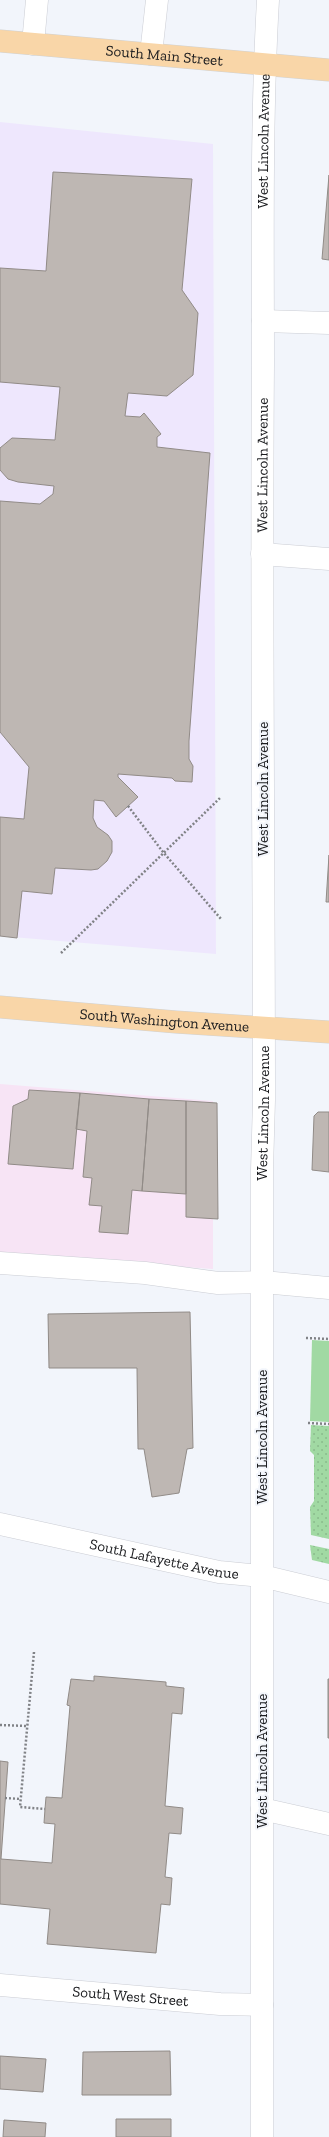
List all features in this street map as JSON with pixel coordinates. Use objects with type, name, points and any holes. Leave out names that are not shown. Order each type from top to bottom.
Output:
[{"type":"main road","name":"South Main Street","points":[[0,41],[329,70]]},
{"type":"main road","name":"South Washington Avenue","points":[[0,1007],[176,1022],[329,1032]]},
{"type":"street","points":[[33,44],[37,0]]},
{"type":"street","points":[[151,54],[157,0]]},
{"type":"street","name":"West Lincoln Avenue","points":[[262,2137],[264,1028],[262,554],[265,64],[268,0]]},
{"type":"street","points":[[263,321],[329,323]]},
{"type":"street","points":[[262,554],[329,559]]},
{"type":"street","points":[[0,1263],[145,1273],[218,1283],[263,1282],[329,1288]]},
{"type":"street","name":"South Lafayette Avenue","points":[[0,1524],[219,1572],[262,1576],[329,1592]]},
{"type":"street","points":[[262,1809],[329,1824]]},
{"type":"street","name":"South West Street","points":[[0,1985],[220,2004],[262,2005]]},
{"type":"path","points":[[61,953],[220,798]]},
{"type":"path","points":[[128,806],[163,852],[221,919]]},
{"type":"path","points":[[306,1338],[329,1339]]},
{"type":"path","points":[[308,1423],[329,1424]]},
{"type":"path","points":[[34,1652],[20,1807],[45,1809]]},
{"type":"path","points":[[0,1725],[27,1726]]},
{"type":"path","points":[[5,1798],[21,1799]]},
{"type":"shaded area","points":[[0,122],[213,144],[216,954],[0,936]]},
{"type":"shaded area","points":[[0,1084],[213,1101],[213,1269],[0,1254]]},
{"type":"green space","points":[[312,1340],[329,1341],[329,1422],[310,1421]]},
{"type":"green space","points":[[311,1425],[329,1426],[329,1539],[311,1535],[310,1507],[314,1501],[314,1455],[310,1451]]},
{"type":"green space","points":[[310,1545],[329,1549],[329,1564],[312,1560]]},
{"type":"building","points":[[53,172],[192,179],[182,290],[198,313],[193,375],[167,396],[128,393],[125,416],[140,417],[144,413],[161,434],[157,437],[157,447],[210,453],[189,741],[189,759],[193,766],[192,782],[175,781],[172,778],[118,774],[118,777],[138,797],[116,817],[104,801],[94,800],[93,818],[97,827],[108,835],[112,841],[112,852],[107,861],[98,869],[91,870],[55,868],[52,894],[22,891],[17,938],[0,936],[0,817],[24,819],[29,767],[0,732],[0,501],[40,504],[53,494],[54,486],[18,482],[8,479],[0,470],[0,448],[12,438],[55,440],[60,387],[0,382],[0,268],[46,271]]},
{"type":"building","points":[[329,175],[329,260],[322,259]]},
{"type":"building","points":[[329,855],[329,902],[326,902]]},
{"type":"building","points":[[29,1090],[80,1093],[73,1169],[8,1164],[13,1106],[28,1099]]},
{"type":"building","points":[[80,1093],[149,1099],[142,1191],[132,1190],[128,1234],[99,1232],[102,1206],[89,1205],[92,1178],[83,1177],[87,1131],[76,1129]]},
{"type":"building","points":[[149,1099],[186,1101],[186,1194],[142,1191]]},
{"type":"building","points":[[186,1101],[217,1103],[218,1219],[186,1217]]},
{"type":"building","points":[[318,1112],[329,1112],[329,1172],[312,1170],[314,1116]]},
{"type":"building","points":[[190,1312],[193,1448],[187,1449],[179,1493],[152,1497],[144,1449],[138,1449],[137,1368],[49,1368],[48,1314]]},
{"type":"building","points":[[94,1676],[166,1682],[166,1686],[184,1688],[182,1714],[172,1713],[165,1806],[183,1808],[181,1834],[169,1833],[165,1877],[172,1878],[170,1905],[161,1904],[156,1953],[47,1944],[50,1909],[0,1904],[0,1761],[8,1762],[1,1859],[52,1863],[55,1824],[44,1823],[46,1797],[62,1798],[70,1706],[67,1705],[71,1679],[94,1681]]},
{"type":"building","points":[[329,1679],[329,1738],[328,1738]]},
{"type":"building","points":[[170,2051],[171,2095],[82,2095],[83,2052]]},
{"type":"building","points":[[0,2056],[46,2059],[43,2092],[0,2089]]},
{"type":"building","points":[[116,2119],[171,2119],[171,2137],[116,2137]]},
{"type":"building","points":[[4,2120],[46,2123],[45,2137],[3,2137]]}]
